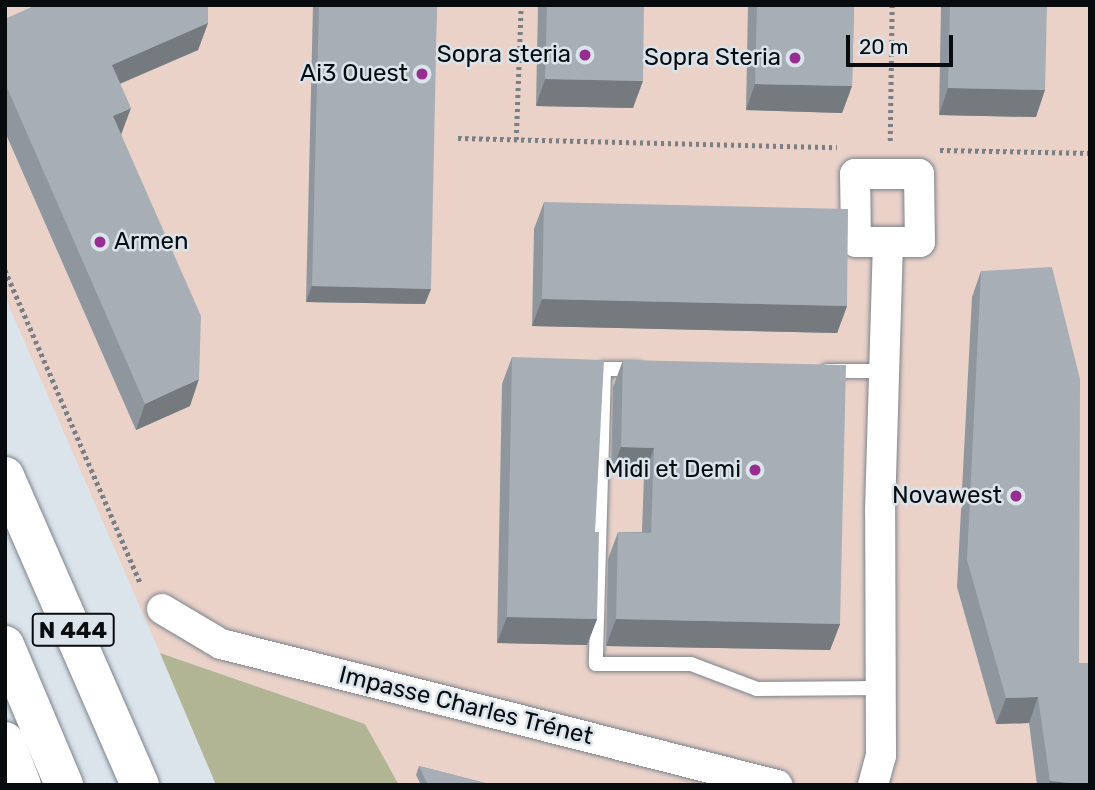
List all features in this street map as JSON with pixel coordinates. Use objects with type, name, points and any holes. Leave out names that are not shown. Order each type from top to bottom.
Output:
[{"type":"highway","name":"N 444","points":[[5,476],[140,785]]},
{"type":"highway","name":"N 444","points":[[5,645],[64,785]]},
{"type":"highway","points":[[5,741],[22,785]]},
{"type":"street","points":[[855,174],[919,174],[920,242],[888,242],[856,242],[855,174]]},
{"type":"street","points":[[873,785],[881,756],[880,511],[888,242]]},
{"type":"street","name":"Impasse Charles Trénet","points":[[162,609],[221,644],[777,785]]},
{"type":"lane","points":[[657,370],[604,369],[596,664],[691,664],[757,689],[881,688]]},
{"type":"lane","points":[[818,371],[885,372]]},
{"type":"path","points":[[516,140],[521,5]]},
{"type":"path","points":[[890,174],[892,5]]},
{"type":"path","points":[[458,138],[849,148]]},
{"type":"path","points":[[930,150],[1090,153]]},
{"type":"path","points":[[5,270],[135,578],[162,609]]},
{"type":"shaded area","points":[[5,5],[1090,5],[1090,785],[399,785],[365,724],[160,653],[5,297]]},
{"type":"green space","points":[[160,653],[365,724],[399,785],[216,785]]},
{"type":"building","name":"Armen","points":[[36,5],[208,5],[208,23],[112,65],[131,108],[113,116],[201,316],[199,379],[145,404],[5,83],[5,19]]},
{"type":"building","points":[[319,5],[437,5],[431,289],[312,286]]},
{"type":"building","name":"Sopra steria","points":[[547,5],[644,5],[643,81],[545,79]]},
{"type":"building","name":"Sopra Steria","points":[[757,5],[854,5],[852,86],[755,84]]},
{"type":"building","points":[[950,5],[1047,5],[1045,90],[948,88]]},
{"type":"building","points":[[544,202],[848,209],[847,306],[542,299]]},
{"type":"building","name":"Novawest","points":[[1052,267],[1080,379],[1079,663],[1090,663],[1090,785],[1050,781],[1038,697],[1006,698],[967,560],[981,271]]},
{"type":"building","points":[[512,357],[604,360],[595,532],[599,532],[597,619],[507,617]]},
{"type":"building","points":[[623,360],[846,365],[840,624],[616,619],[618,532],[651,533],[654,448],[621,447]]},
{"type":"building","points":[[419,766],[493,785],[428,785]]},
{"type":"place","name":"Sopra steria","points":[[585,55]]},
{"type":"place","name":"Sopra Steria","points":[[795,58]]},
{"type":"place","name":"Ai3 Ouest","points":[[422,74]]},
{"type":"place","name":"Armen","points":[[100,242]]},
{"type":"place","name":"Midi et Demi","points":[[755,470]]},
{"type":"place","name":"Novawest","points":[[1016,496]]}]
